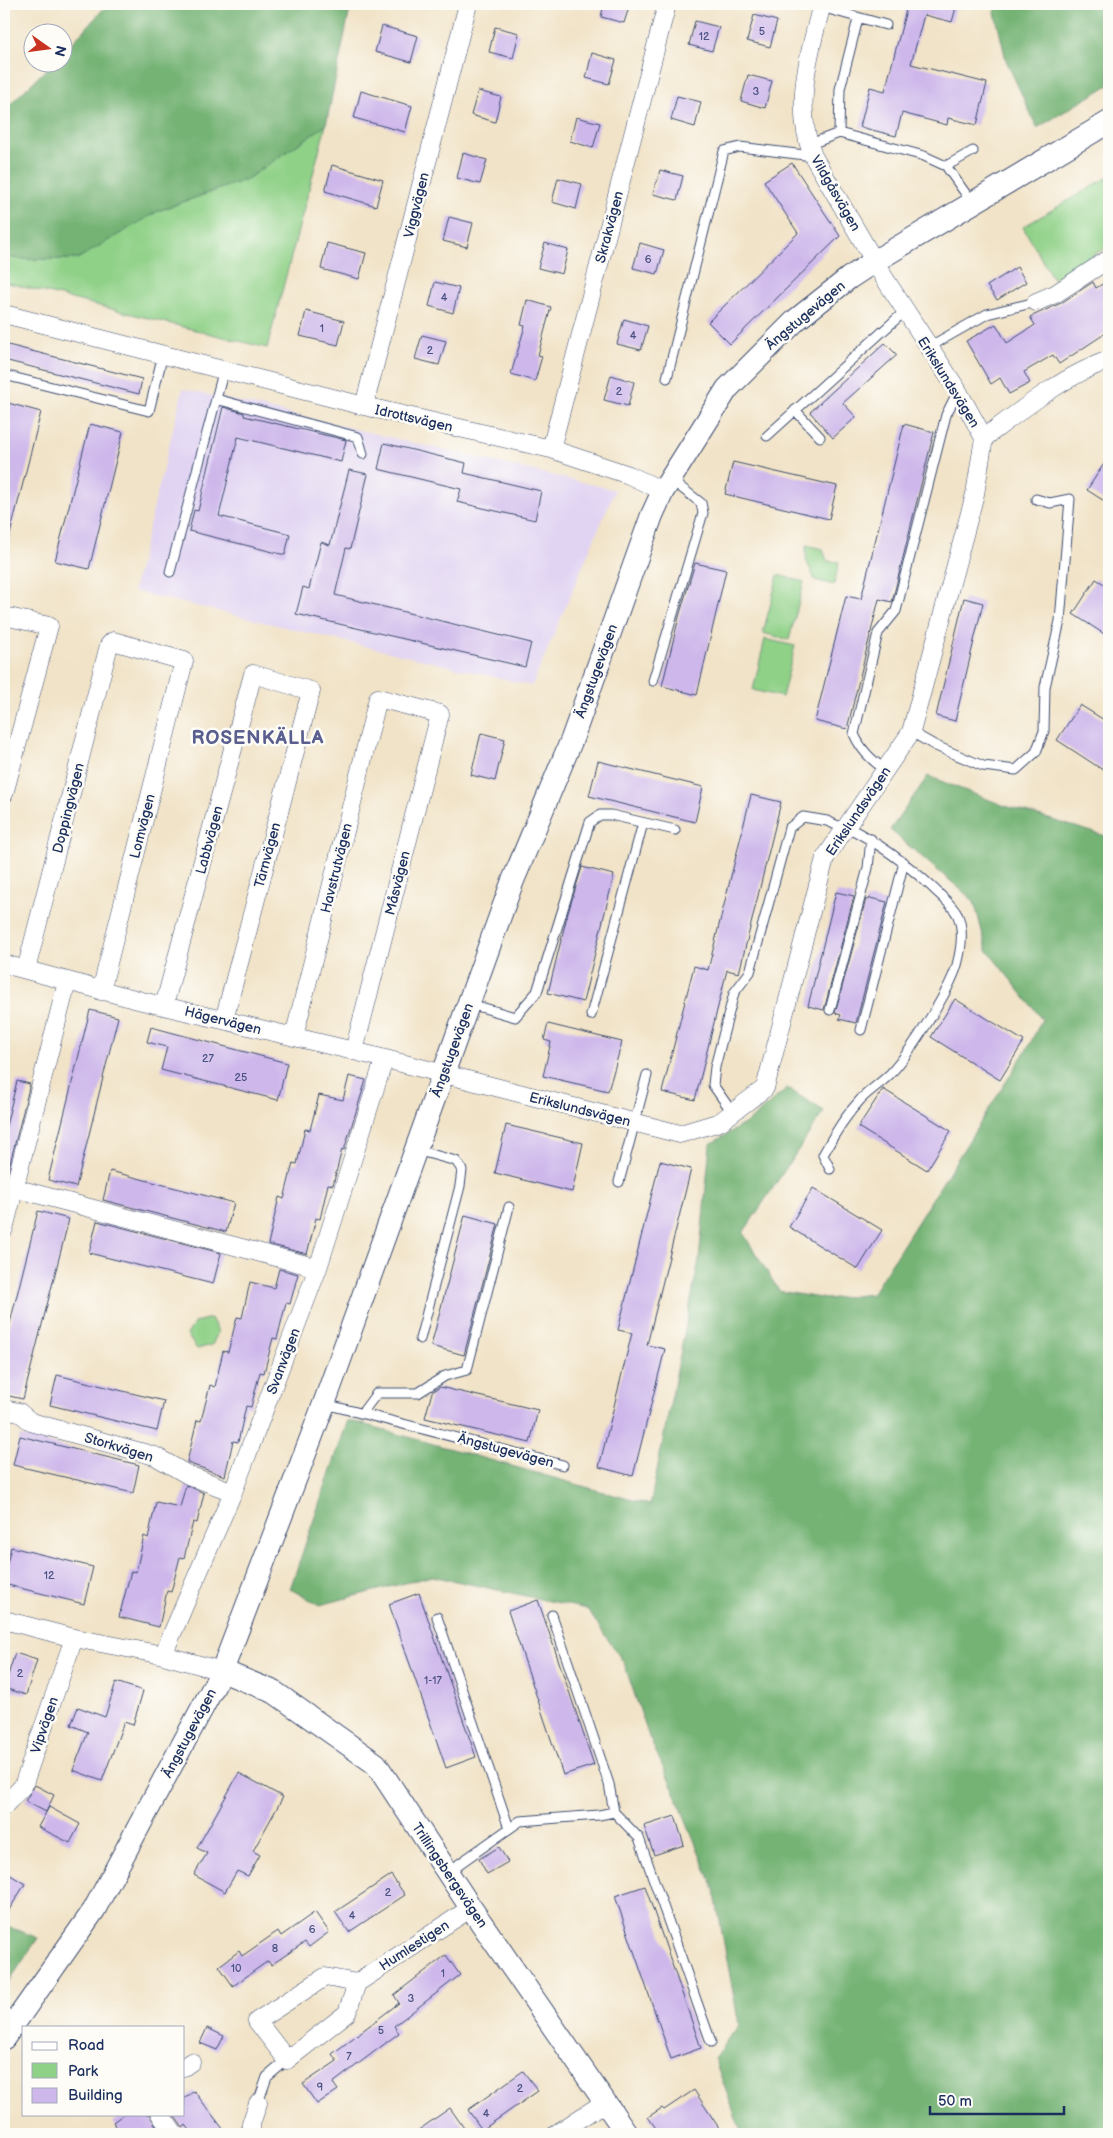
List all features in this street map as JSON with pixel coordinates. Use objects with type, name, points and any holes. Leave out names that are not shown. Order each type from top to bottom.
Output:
[{"type":"street","name":"Viggvägen","points":[[364,406],[468,4]]},
{"type":"street","name":"Skrakvägen","points":[[551,449],[666,4]]},
{"type":"street","name":"Vildgåsvägen","points":[[822,6],[807,62],[803,91],[804,119],[811,150],[875,261]]},
{"type":"street","name":"Ängstugevägen","points":[[4,2038],[94,1910],[222,1671],[324,1404],[512,883],[572,739],[652,515],[666,485],[727,389],[796,320],[849,278],[875,261],[1109,122]]},
{"type":"street","points":[[1036,302],[1055,294],[1109,259]]},
{"type":"street","name":"Erikslundsvägen","points":[[443,1075],[680,1134],[720,1122],[765,1088],[825,858],[911,732],[975,494],[984,438],[958,391],[904,312],[875,261]]},
{"type":"street","name":"Idrottsvägen","points":[[4,314],[364,406],[551,449],[628,475],[666,485]]},
{"type":"street","points":[[984,438],[1031,402],[1097,364],[1109,360]]},
{"type":"street","points":[[4,616],[49,626],[4,794]]},
{"type":"street","name":"Lomvägen","points":[[101,991],[184,661],[113,641],[109,645]]},
{"type":"street","name":"Doppingvägen","points":[[26,970],[109,645]]},
{"type":"street","name":"Tärnvägen","points":[[224,1020],[311,690],[253,674]]},
{"type":"street","name":"Labbvägen","points":[[164,1006],[253,674]]},
{"type":"street","name":"Måsvägen","points":[[354,1052],[440,714],[378,698]]},
{"type":"street","name":"Havstrutvägen","points":[[294,1037],[378,698]]},
{"type":"street","name":"Hägervägen","points":[[4,964],[101,991],[443,1075]]},
{"type":"street","points":[[4,1229],[67,982]]},
{"type":"street","name":"Svanvägen","points":[[163,1655],[233,1492],[318,1268],[384,1060]]},
{"type":"street","points":[[14,1188],[318,1268]]},
{"type":"street","name":"Storkvägen","points":[[4,1409],[18,1412],[31,1422],[155,1456],[188,1475],[233,1492]]},
{"type":"street","points":[[4,1620],[74,1638],[163,1655],[222,1671]]},
{"type":"street","name":"Vipvägen","points":[[4,1806],[23,1786],[74,1638]]},
{"type":"street","name":"Trillingsbergsvägen","points":[[222,1671],[274,1692],[376,1764],[471,1908],[627,2134]]},
{"type":"street","name":"Humlestigen","points":[[358,1983],[471,1908]]},
{"type":"street","points":[[325,1977],[358,1983],[346,2013],[287,2060],[257,2021],[325,1977]]},
{"type":"street","points":[[556,2134],[605,2102]]},
{"type":"street","points":[[251,2134],[251,2124],[258,2103]]},
{"type":"street","points":[[161,2116],[174,2134]]},
{"type":"lane","points":[[822,6],[858,19],[886,25]]},
{"type":"lane","points":[[839,132],[840,89],[858,19]]},
{"type":"lane","points":[[667,378],[724,151],[740,147],[811,150],[839,132],[924,156],[946,166],[973,204]]},
{"type":"lane","points":[[946,166],[973,151]]},
{"type":"lane","points":[[929,347],[987,314],[1036,302]]},
{"type":"lane","points":[[767,436],[904,312]]},
{"type":"lane","points":[[4,375],[149,411],[163,354]]},
{"type":"lane","points":[[170,572],[224,369]]},
{"type":"lane","points":[[886,770],[875,763],[860,748],[854,734],[878,633],[896,611],[946,414],[958,391]]},
{"type":"lane","points":[[216,399],[358,437],[363,454]]},
{"type":"lane","points":[[795,410],[820,437]]},
{"type":"lane","points":[[654,681],[702,513],[701,503],[666,485]]},
{"type":"lane","points":[[911,732],[936,746],[983,766],[1016,770],[1036,752],[1044,731],[1045,687],[1060,621],[1070,499],[1050,503],[1036,499]]},
{"type":"lane","points":[[469,1004],[515,1017],[537,992],[590,822],[600,816],[611,815],[675,830]]},
{"type":"lane","points":[[732,1112],[713,1085],[715,1067],[734,993],[750,972],[789,828],[803,817],[812,818],[846,828],[871,839],[904,862],[945,899],[958,916],[961,939],[956,966],[946,988],[914,1042],[890,1074],[842,1120],[823,1155],[830,1169]]},
{"type":"lane","points":[[590,1015],[643,823]]},
{"type":"lane","points":[[830,1010],[868,868],[871,839]]},
{"type":"lane","points":[[860,1030],[904,862]]},
{"type":"lane","points":[[620,1182],[648,1075]]},
{"type":"lane","points":[[416,1150],[456,1161],[462,1170],[460,1186],[420,1339]]},
{"type":"lane","points":[[362,1413],[377,1393],[418,1393],[445,1376],[467,1370],[509,1207]]},
{"type":"lane","name":"Ängstugevägen","points":[[324,1404],[563,1465]]},
{"type":"lane","points":[[552,1615],[609,1784],[614,1812],[639,1838],[711,2042]]},
{"type":"lane","points":[[437,1617],[509,1828]]},
{"type":"lane","points":[[449,1874],[459,1864],[520,1821],[614,1812]]},
{"type":"lane","points":[[258,2103],[267,2077],[287,2060]]},
{"type":"shaded area","points":[[183,389],[615,490],[532,686],[133,591]]},
{"type":"green space","points":[[108,4],[351,4],[326,125],[247,179],[158,211],[77,259],[20,259],[4,256],[4,110],[44,72],[72,72],[72,43]]},
{"type":"green space","points":[[993,4],[1109,4],[1109,85],[1037,128],[1006,60]]},
{"type":"green space","points":[[326,125],[267,348],[4,282],[4,256],[20,259],[77,259],[158,211],[247,179]]},
{"type":"green space","points":[[1108,177],[1109,246],[1053,279],[1023,227]]},
{"type":"green space","points":[[806,545],[823,549],[827,561],[839,562],[834,585],[815,580],[806,560]]},
{"type":"green space","points":[[778,575],[804,582],[789,640],[763,633]]},
{"type":"green space","points":[[765,639],[795,646],[782,697],[753,690]]},
{"type":"green space","points":[[928,776],[1005,806],[1109,837],[1109,2134],[742,2134],[714,2058],[739,2025],[714,1889],[675,1793],[649,1737],[624,1663],[587,1609],[432,1576],[320,1605],[290,1589],[348,1420],[650,1505],[699,1260],[710,1144],[751,1120],[787,1088],[824,1111],[743,1233],[779,1291],[826,1299],[872,1294],[1030,1044],[1042,1019],[987,950],[974,901],[890,830]]},
{"type":"green space","points":[[211,1318],[218,1332],[212,1345],[197,1349],[187,1335],[195,1322]]},
{"type":"green space","points":[[4,1925],[38,1938],[4,1989]]},
{"type":"building","points":[[604,4],[630,4],[624,23],[601,17]]},
{"type":"building","points":[[901,4],[957,4],[952,22],[924,15],[911,64],[987,83],[977,125],[948,118],[947,125],[902,113],[896,136],[860,127],[870,87],[885,91],[906,10],[900,9]]},
{"type":"building","points":[[754,15],[777,21],[770,47],[747,41]]},
{"type":"building","points":[[695,21],[719,27],[712,51],[689,45]]},
{"type":"building","points":[[382,26],[418,36],[411,62],[375,52]]},
{"type":"building","points":[[495,27],[519,33],[513,58],[489,52]]},
{"type":"building","points":[[592,53],[616,60],[609,84],[586,78]]},
{"type":"building","points":[[748,75],[772,81],[765,108],[741,101]]},
{"type":"building","points":[[361,91],[412,106],[405,132],[354,118]]},
{"type":"building","points":[[478,91],[501,97],[495,122],[471,115]]},
{"type":"building","points":[[677,96],[701,102],[695,127],[671,120]]},
{"type":"building","points":[[576,117],[600,123],[593,148],[570,141]]},
{"type":"building","points":[[463,153],[487,160],[480,184],[457,178]]},
{"type":"building","points":[[792,163],[840,236],[730,344],[708,322],[798,233],[764,181]]},
{"type":"building","points":[[332,165],[383,180],[376,206],[325,191]]},
{"type":"building","points":[[660,170],[683,176],[677,200],[653,194]]},
{"type":"building","points":[[558,178],[582,184],[576,209],[552,202]]},
{"type":"building","points":[[449,217],[473,223],[467,247],[443,241]]},
{"type":"building","points":[[327,243],[366,253],[359,279],[321,269]]},
{"type":"building","points":[[545,243],[568,250],[562,274],[538,268]]},
{"type":"building","points":[[640,243],[664,250],[657,274],[633,268]]},
{"type":"building","points":[[1017,267],[1026,282],[997,300],[987,286]]},
{"type":"building","points":[[1109,280],[1109,331],[1059,364],[1053,355],[1024,372],[1030,383],[1009,394],[1000,378],[991,384],[966,341],[996,324],[1007,343],[1035,325],[1030,317],[1061,303],[1093,282],[1096,288]]},
{"type":"building","points":[[435,282],[459,288],[453,313],[429,306]]},
{"type":"building","points":[[527,300],[551,307],[538,355],[542,356],[535,381],[511,374],[525,326],[521,325]]},
{"type":"building","points":[[306,311],[344,321],[338,345],[300,336]]},
{"type":"building","points":[[624,319],[648,326],[641,350],[617,344]]},
{"type":"building","points":[[422,335],[446,341],[439,365],[415,359]]},
{"type":"building","points":[[885,343],[897,355],[843,403],[856,417],[833,438],[810,412]]},
{"type":"building","points":[[4,344],[142,379],[139,394],[4,360]]},
{"type":"building","points":[[611,375],[634,382],[628,406],[604,400]]},
{"type":"building","points":[[8,403],[41,412],[9,538],[4,537],[4,422]]},
{"type":"building","points":[[223,407],[244,413],[244,416],[346,440],[341,462],[238,437],[219,516],[290,534],[285,555],[189,531],[194,510],[198,511]]},
{"type":"building","points":[[90,424],[123,432],[89,569],[55,561]]},
{"type":"building","points":[[904,424],[934,432],[892,602],[879,599],[847,729],[815,721],[846,596],[861,599]]},
{"type":"building","points":[[384,443],[466,463],[464,473],[541,491],[535,520],[457,502],[461,489],[378,469]]},
{"type":"building","points":[[1109,456],[1109,504],[1087,490]]},
{"type":"building","points":[[733,462],[837,486],[829,519],[725,494]]},
{"type":"building","points":[[349,470],[368,474],[350,549],[346,548],[335,595],[531,643],[525,667],[296,614],[303,587],[309,589],[321,542],[330,545]]},
{"type":"building","points":[[695,563],[726,570],[697,695],[662,686]]},
{"type":"building","points":[[1096,579],[1109,587],[1109,637],[1073,614]]},
{"type":"building","points":[[964,598],[983,603],[955,721],[936,716]]},
{"type":"building","points":[[1080,705],[1109,723],[1109,774],[1057,740]]},
{"type":"building","points":[[481,733],[505,739],[495,781],[471,775]]},
{"type":"building","points":[[598,761],[703,787],[695,822],[589,796]]},
{"type":"building","points":[[751,795],[781,802],[739,973],[727,970],[695,1100],[662,1092],[694,966],[708,970]]},
{"type":"building","points":[[582,867],[614,875],[583,1002],[548,993],[567,916]]},
{"type":"building","points":[[836,892],[854,896],[824,1010],[808,1006]]},
{"type":"building","points":[[870,898],[887,902],[856,1023],[839,1019],[841,1015],[835,1013],[866,899],[869,900]]},
{"type":"building","points":[[955,999],[1024,1041],[1000,1080],[931,1037]]},
{"type":"building","points":[[90,1010],[118,1017],[76,1187],[48,1180]]},
{"type":"building","points":[[548,1024],[622,1042],[608,1091],[543,1076],[551,1042],[544,1040]]},
{"type":"building","points":[[151,1027],[287,1063],[278,1100],[161,1070],[167,1047],[147,1042]]},
{"type":"building","points":[[349,1076],[366,1080],[344,1150],[342,1149],[333,1185],[328,1184],[320,1219],[316,1218],[307,1254],[268,1244],[279,1197],[284,1199],[293,1163],[297,1164],[305,1129],[310,1130],[319,1095],[343,1100]]},
{"type":"building","points":[[17,1081],[30,1084],[8,1171],[4,1171],[4,1134]]},
{"type":"building","points":[[883,1089],[951,1131],[927,1170],[858,1127]]},
{"type":"building","points":[[506,1125],[583,1143],[572,1192],[495,1173]]},
{"type":"building","points":[[660,1161],[691,1169],[647,1345],[665,1349],[633,1476],[599,1467],[632,1333],[618,1330]]},
{"type":"building","points":[[110,1171],[234,1203],[226,1232],[103,1200]]},
{"type":"building","points":[[813,1188],[882,1230],[858,1269],[789,1227]]},
{"type":"building","points":[[38,1211],[69,1219],[23,1399],[4,1395],[4,1347]]},
{"type":"building","points":[[465,1215],[498,1224],[464,1355],[431,1346]]},
{"type":"building","points":[[97,1221],[221,1253],[213,1284],[89,1253]]},
{"type":"building","points":[[279,1269],[298,1274],[290,1304],[286,1303],[277,1339],[273,1338],[264,1373],[260,1372],[251,1407],[246,1406],[238,1442],[233,1441],[225,1476],[193,1465],[187,1462],[197,1420],[201,1421],[210,1385],[215,1387],[223,1351],[228,1352],[237,1317],[242,1318],[250,1282],[274,1288]]},
{"type":"building","points":[[57,1375],[164,1401],[157,1431],[50,1405]]},
{"type":"building","points":[[440,1387],[538,1410],[530,1443],[425,1418],[432,1392]]},
{"type":"building","points":[[20,1436],[139,1465],[133,1493],[13,1465]]},
{"type":"building","points":[[186,1485],[204,1493],[197,1523],[193,1522],[184,1558],[180,1557],[171,1592],[167,1591],[159,1627],[119,1617],[131,1571],[136,1572],[144,1536],[148,1538],[156,1502],[180,1507]]},
{"type":"building","points":[[11,1547],[93,1567],[84,1604],[4,1584]]},
{"type":"building","points":[[419,1593],[476,1757],[446,1768],[389,1604]]},
{"type":"building","points":[[538,1600],[594,1765],[563,1775],[508,1611]]},
{"type":"building","points":[[15,1653],[37,1660],[26,1695],[4,1688]]},
{"type":"building","points":[[116,1682],[143,1691],[133,1725],[124,1722],[102,1781],[73,1770],[88,1732],[71,1725],[78,1707],[105,1717]]},
{"type":"building","points":[[239,1773],[283,1797],[253,1851],[260,1855],[248,1876],[237,1871],[225,1892],[194,1875],[207,1853],[197,1848]]},
{"type":"building","points":[[35,1785],[54,1795],[46,1812],[25,1801]]},
{"type":"building","points":[[49,1807],[80,1824],[70,1843],[38,1827]]},
{"type":"building","points":[[675,1816],[684,1845],[654,1855],[644,1826]]},
{"type":"building","points":[[499,1847],[508,1862],[487,1874],[479,1859]]},
{"type":"building","points":[[4,1871],[25,1884],[4,1918]]},
{"type":"building","points":[[391,1875],[405,1895],[349,1932],[335,1912]]},
{"type":"building","points":[[645,1886],[701,2048],[671,2059],[615,1896]]},
{"type":"building","points":[[315,1912],[329,1932],[309,1947],[305,1942],[271,1965],[268,1961],[233,1986],[219,1966],[239,1951],[242,1956],[278,1931],[281,1936]]},
{"type":"building","points":[[446,1955],[460,1975],[394,2026],[399,2033],[333,2083],[338,2090],[317,2104],[303,2084],[337,2061],[332,2054],[399,2003],[394,1995]]},
{"type":"building","points":[[207,2028],[224,2036],[217,2050],[200,2043]]},
{"type":"building","points":[[523,2071],[538,2091],[482,2130],[468,2110]]},
{"type":"building","points":[[694,2090],[723,2134],[660,2134],[648,2117],[662,2108],[664,2110]]},
{"type":"building","points":[[194,2091],[227,2134],[193,2134],[186,2125],[183,2128],[174,2116],[185,2116],[185,2098]]},
{"type":"building","points":[[450,2108],[464,2128],[456,2134],[413,2134]]},
{"type":"building","points":[[121,2116],[150,2116],[161,2134],[122,2134],[113,2122]]},
{"type":"district","name":"ROSENKÄLLA","points":[[258,737]]}]
